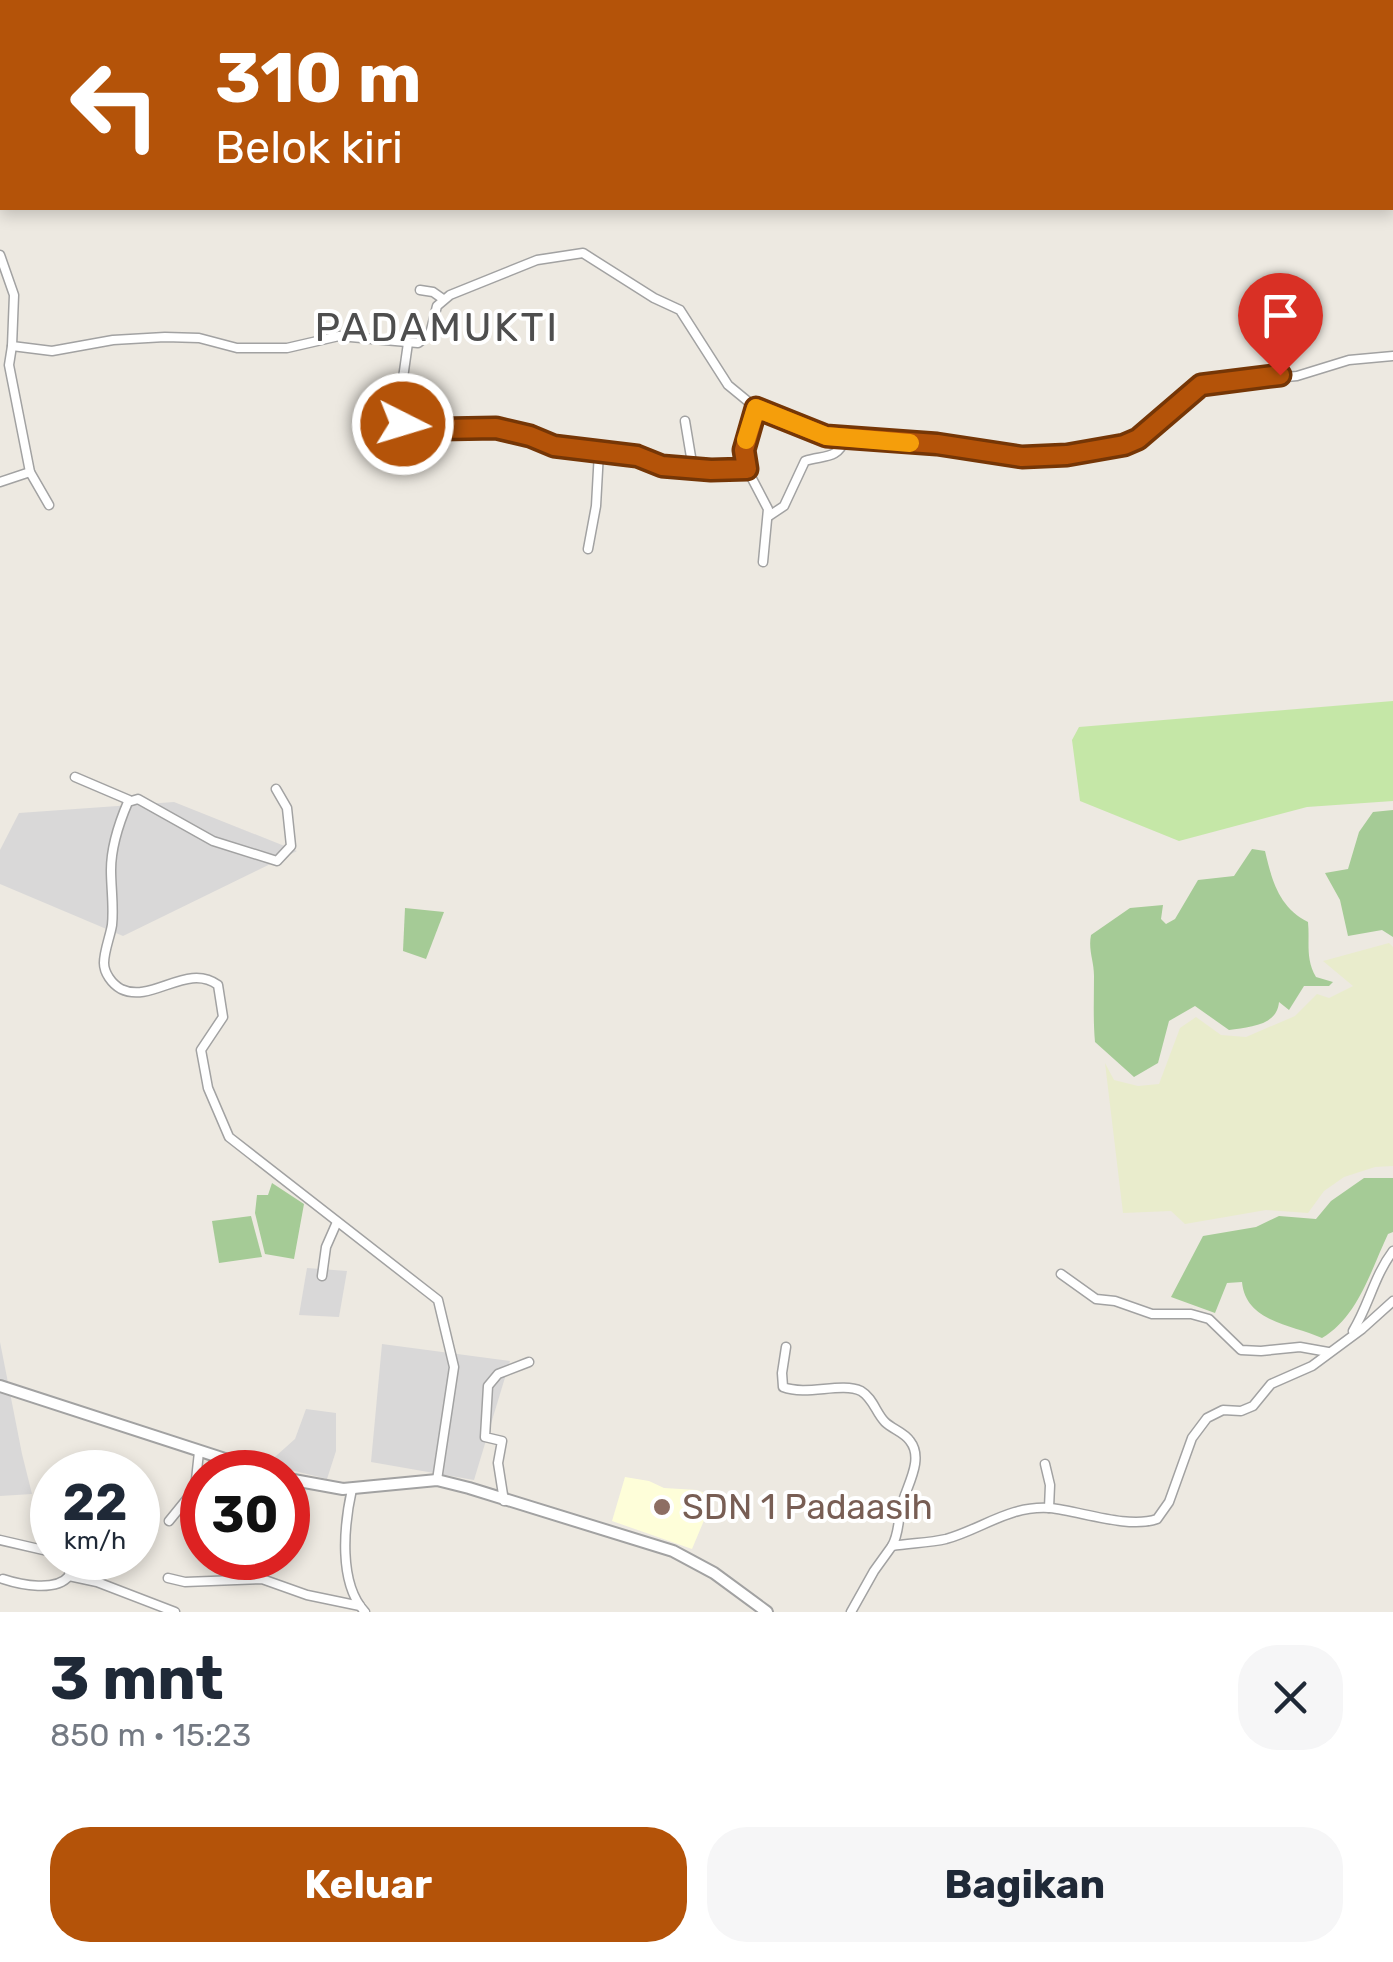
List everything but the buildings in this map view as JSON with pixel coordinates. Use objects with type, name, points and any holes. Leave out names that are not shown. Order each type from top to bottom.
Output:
[{"type":"street","points":[[12,346],[52,351],[113,340],[165,337],[198,338],[236,348],[287,348],[339,336],[418,344],[426,339],[437,306],[443,300],[537,260],[583,253],[680,310],[728,384],[756,408],[812,432],[845,439],[937,444],[1022,457],[1067,455],[1124,445],[1138,439],[1201,385],[1297,376],[1348,360],[1393,356]]},
{"type":"street","points":[[0,256],[14,295],[9,367],[30,472],[50,505]]},
{"type":"street","points":[[420,290],[433,292],[443,300]]},
{"type":"street","points":[[408,343],[403,378],[404,425],[496,428],[554,446],[637,456],[662,466],[747,469]]},
{"type":"street","points":[[756,408],[744,450],[747,469],[769,516],[763,562]]},
{"type":"street","points":[[685,420],[693,469]]},
{"type":"street","points":[[769,516],[784,506],[805,461],[831,458],[841,450],[845,439]]},
{"type":"street","points":[[588,550],[596,506],[599,452]]},
{"type":"street","points":[[0,482],[30,472]]},
{"type":"street","points":[[75,777],[129,800],[142,800],[212,841],[277,861],[291,846],[287,808],[276,789]]},
{"type":"street","points":[[129,800],[118,825],[112,859],[112,924],[104,963],[108,978],[122,989],[136,992],[187,978],[206,978],[218,985],[223,1017],[201,1050],[208,1088],[224,1130],[429,1292],[441,1308],[454,1367],[437,1480]]},
{"type":"street","points":[[322,1276],[326,1246],[337,1222]]},
{"type":"street","points":[[1350,1335],[1368,1307],[1380,1268],[1393,1251]]},
{"type":"street","points":[[1061,1274],[1096,1299],[1115,1300],[1152,1314],[1190,1314],[1208,1319],[1241,1350],[1261,1352],[1300,1347],[1328,1352]]},
{"type":"street","points":[[892,1546],[945,1539],[1010,1512],[1049,1508],[1140,1522],[1157,1519],[1169,1502],[1192,1438],[1206,1418],[1223,1410],[1248,1409],[1272,1384],[1298,1375],[1362,1330],[1393,1301]]},
{"type":"street","points":[[786,1347],[783,1388],[863,1392],[883,1420],[913,1446],[915,1467],[902,1503],[896,1538],[851,1612]]},
{"type":"street","points":[[504,1500],[498,1463],[502,1442],[485,1437],[486,1392],[498,1374],[529,1362]]},
{"type":"street","points":[[0,1386],[193,1450]]},
{"type":"street","points":[[1045,1464],[1050,1485],[1049,1508]]},
{"type":"street","points":[[310,1484],[352,1489],[437,1480],[690,1558],[768,1612]]},
{"type":"street","points":[[352,1489],[346,1554],[353,1593],[362,1609]]},
{"type":"street","points":[[169,1521],[180,1508]]},
{"type":"street","points":[[0,1540],[30,1547]]},
{"type":"street","points":[[168,1578],[185,1582],[262,1579],[362,1609]]},
{"type":"street","points":[[3,1579],[20,1586],[60,1584],[64,1580]]},
{"type":"street","points":[[87,1580],[175,1612]]},
{"type":"shaded area","points":[[174,802],[297,851],[123,936],[0,884],[0,850],[19,813]]},
{"type":"shaded area","points":[[1389,943],[1393,947],[1393,1166],[1344,1177],[1324,1191],[1308,1213],[1266,1210],[1185,1224],[1171,1211],[1123,1213],[1105,1063],[1114,1080],[1138,1086],[1159,1084],[1180,1028],[1196,1017],[1221,1035],[1246,1037],[1295,1016],[1317,994],[1329,998],[1353,986],[1323,961]]},
{"type":"shaded area","points":[[307,1268],[347,1271],[339,1317],[299,1315]]},
{"type":"shaded area","points":[[0,1342],[30,1494],[0,1496]]},
{"type":"shaded area","points":[[382,1344],[510,1361],[474,1480],[371,1462]]},
{"type":"shaded area","points":[[306,1409],[336,1413],[336,1451],[327,1479],[310,1475],[310,1450],[283,1450],[295,1439]]},
{"type":"shaded area","name":"SDN 1 Padaasih","points":[[625,1477],[710,1495],[692,1549],[612,1521]]},
{"type":"green space","points":[[1393,701],[1393,801],[1307,807],[1179,841],[1080,801],[1072,740],[1079,727]]},
{"type":"green space","points":[[1393,810],[1393,937],[1382,930],[1348,936],[1340,900],[1325,873],[1348,869],[1359,832],[1373,812]]},
{"type":"green space","points":[[1252,849],[1265,851],[1283,901],[1308,922],[1309,957],[1316,977],[1333,982],[1329,986],[1304,986],[1289,1010],[1279,1002],[1268,1021],[1245,1028],[1229,1030],[1195,1006],[1169,1021],[1158,1063],[1134,1077],[1095,1042],[1091,935],[1130,908],[1163,905],[1161,919],[1166,924],[1175,919],[1198,880],[1234,876]]},
{"type":"green space","points":[[405,908],[444,912],[426,959],[403,951]]},
{"type":"green space","points":[[1364,1178],[1393,1178],[1393,1232],[1388,1234],[1354,1305],[1322,1338],[1261,1314],[1245,1295],[1242,1282],[1227,1283],[1215,1313],[1171,1297],[1203,1236],[1256,1227],[1279,1216],[1316,1219],[1331,1201]]},
{"type":"green space","points":[[272,1183],[304,1204],[294,1259],[265,1254],[255,1213],[257,1195],[268,1195]]},
{"type":"green space","points":[[251,1216],[262,1257],[219,1263],[212,1221]]},
{"type":"slow traffic","points":[[746,440],[756,408],[826,436],[910,443]]},
{"type":"place","name":"SDN 1 Padaasih","points":[[662,1507]]},
{"type":"district","name":"PADAMUKTI","points":[[437,327]]},
{"type":"route","points":[[403,424],[440,429],[496,428],[554,446],[637,456],[662,466],[747,469],[744,450],[756,408],[826,436],[852,440],[937,444],[1022,457],[1067,455],[1138,439],[1201,385],[1280,375]]}]
